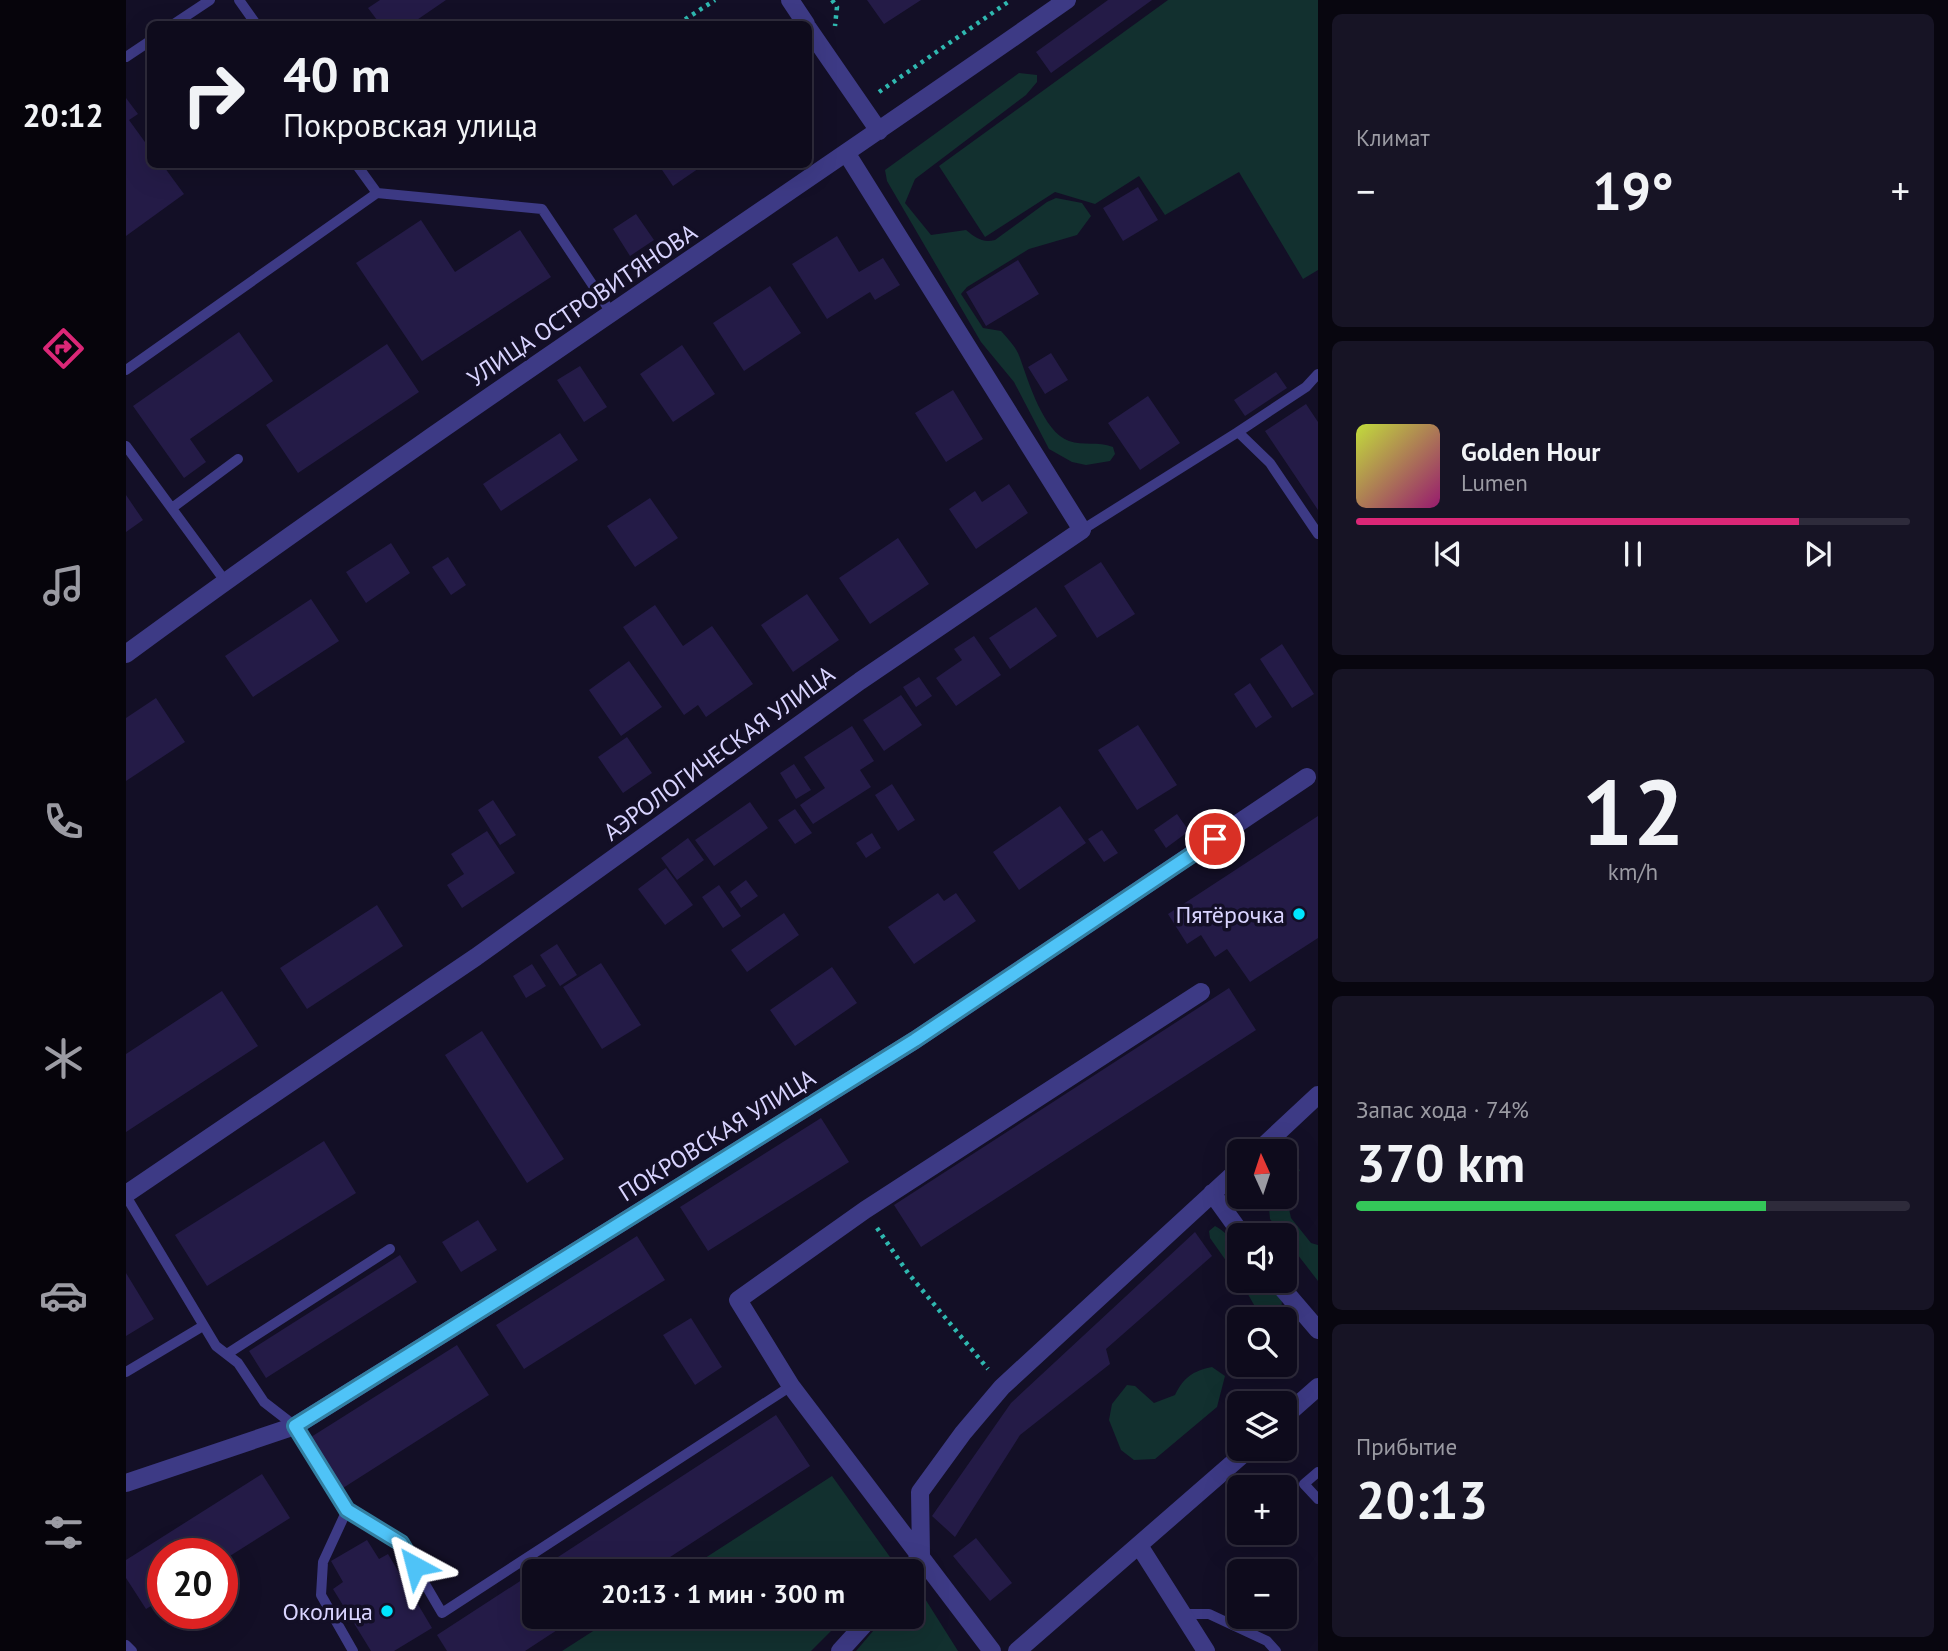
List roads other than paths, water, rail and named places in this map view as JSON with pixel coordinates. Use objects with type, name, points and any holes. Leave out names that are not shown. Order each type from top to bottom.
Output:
[{"type":"street","points":[[790,0],[804,21]]},
{"type":"street","name":"УЛИЦА ОСТРОВИТЯНОВА","points":[[126,654],[299,526],[847,154],[1067,0]]},
{"type":"street","points":[[812,33],[880,131]]},
{"type":"street","points":[[847,154],[1082,530]]},
{"type":"street","name":"АЭРОЛОГИЧЕСКАЯ УЛИЦА","points":[[126,1195],[477,957],[860,681],[1082,530]]},
{"type":"street","name":"ПОКРОВСКАЯ УЛИЦА","points":[[126,1483],[295,1426],[915,1040],[1312,774]]},
{"type":"street","points":[[992,1651],[791,1386],[738,1300],[865,1210],[1201,992]]},
{"type":"street","points":[[1271,1139],[1318,1095]]},
{"type":"street","points":[[917,1559],[920,1555],[920,1492],[963,1433],[1002,1387],[1227,1180]]},
{"type":"street","points":[[1212,1194],[1233,1223]]},
{"type":"street","points":[[1286,1293],[1318,1330]]},
{"type":"street","points":[[1297,1406],[1318,1387]]},
{"type":"street","points":[[1017,1651],[1140,1547],[1236,1461]]},
{"type":"street","points":[[1140,1547],[1206,1651]]},
{"type":"street","points":[[840,1651],[860,1629]]},
{"type":"lane","points":[[178,21],[210,0]]},
{"type":"lane","points":[[239,0],[254,21]]},
{"type":"lane","points":[[126,57],[147,43]]},
{"type":"lane","points":[[359,168],[377,194]]},
{"type":"lane","points":[[126,370],[377,194],[542,209],[612,314]]},
{"type":"lane","name":"АЭРОЛОГИЧЕСКАЯ УЛИЦА","points":[[1082,530],[1238,432],[1306,387],[1318,374]]},
{"type":"lane","points":[[1238,432],[1270,463],[1318,534]]},
{"type":"lane","points":[[126,446],[225,581]]},
{"type":"lane","points":[[172,508],[238,459]]},
{"type":"lane","points":[[126,1195],[216,1346],[238,1363],[264,1402],[295,1426],[347,1510],[401,1543],[442,1613],[791,1386]]},
{"type":"lane","points":[[227,1354],[390,1249]]},
{"type":"lane","points":[[126,1372],[203,1326]]},
{"type":"lane","points":[[1318,1472],[1304,1483],[1318,1499]]},
{"type":"lane","points":[[347,1510],[323,1562],[321,1595],[353,1651]]},
{"type":"lane","points":[[1181,1614],[1209,1614],[1267,1641],[1276,1651]]},
{"type":"lane","points":[[126,1645],[132,1651]]},
{"type":"place","name":"Пятёрочка","points":[[1299,914]]},
{"type":"place","name":"Околица","points":[[387,1611]]}]
